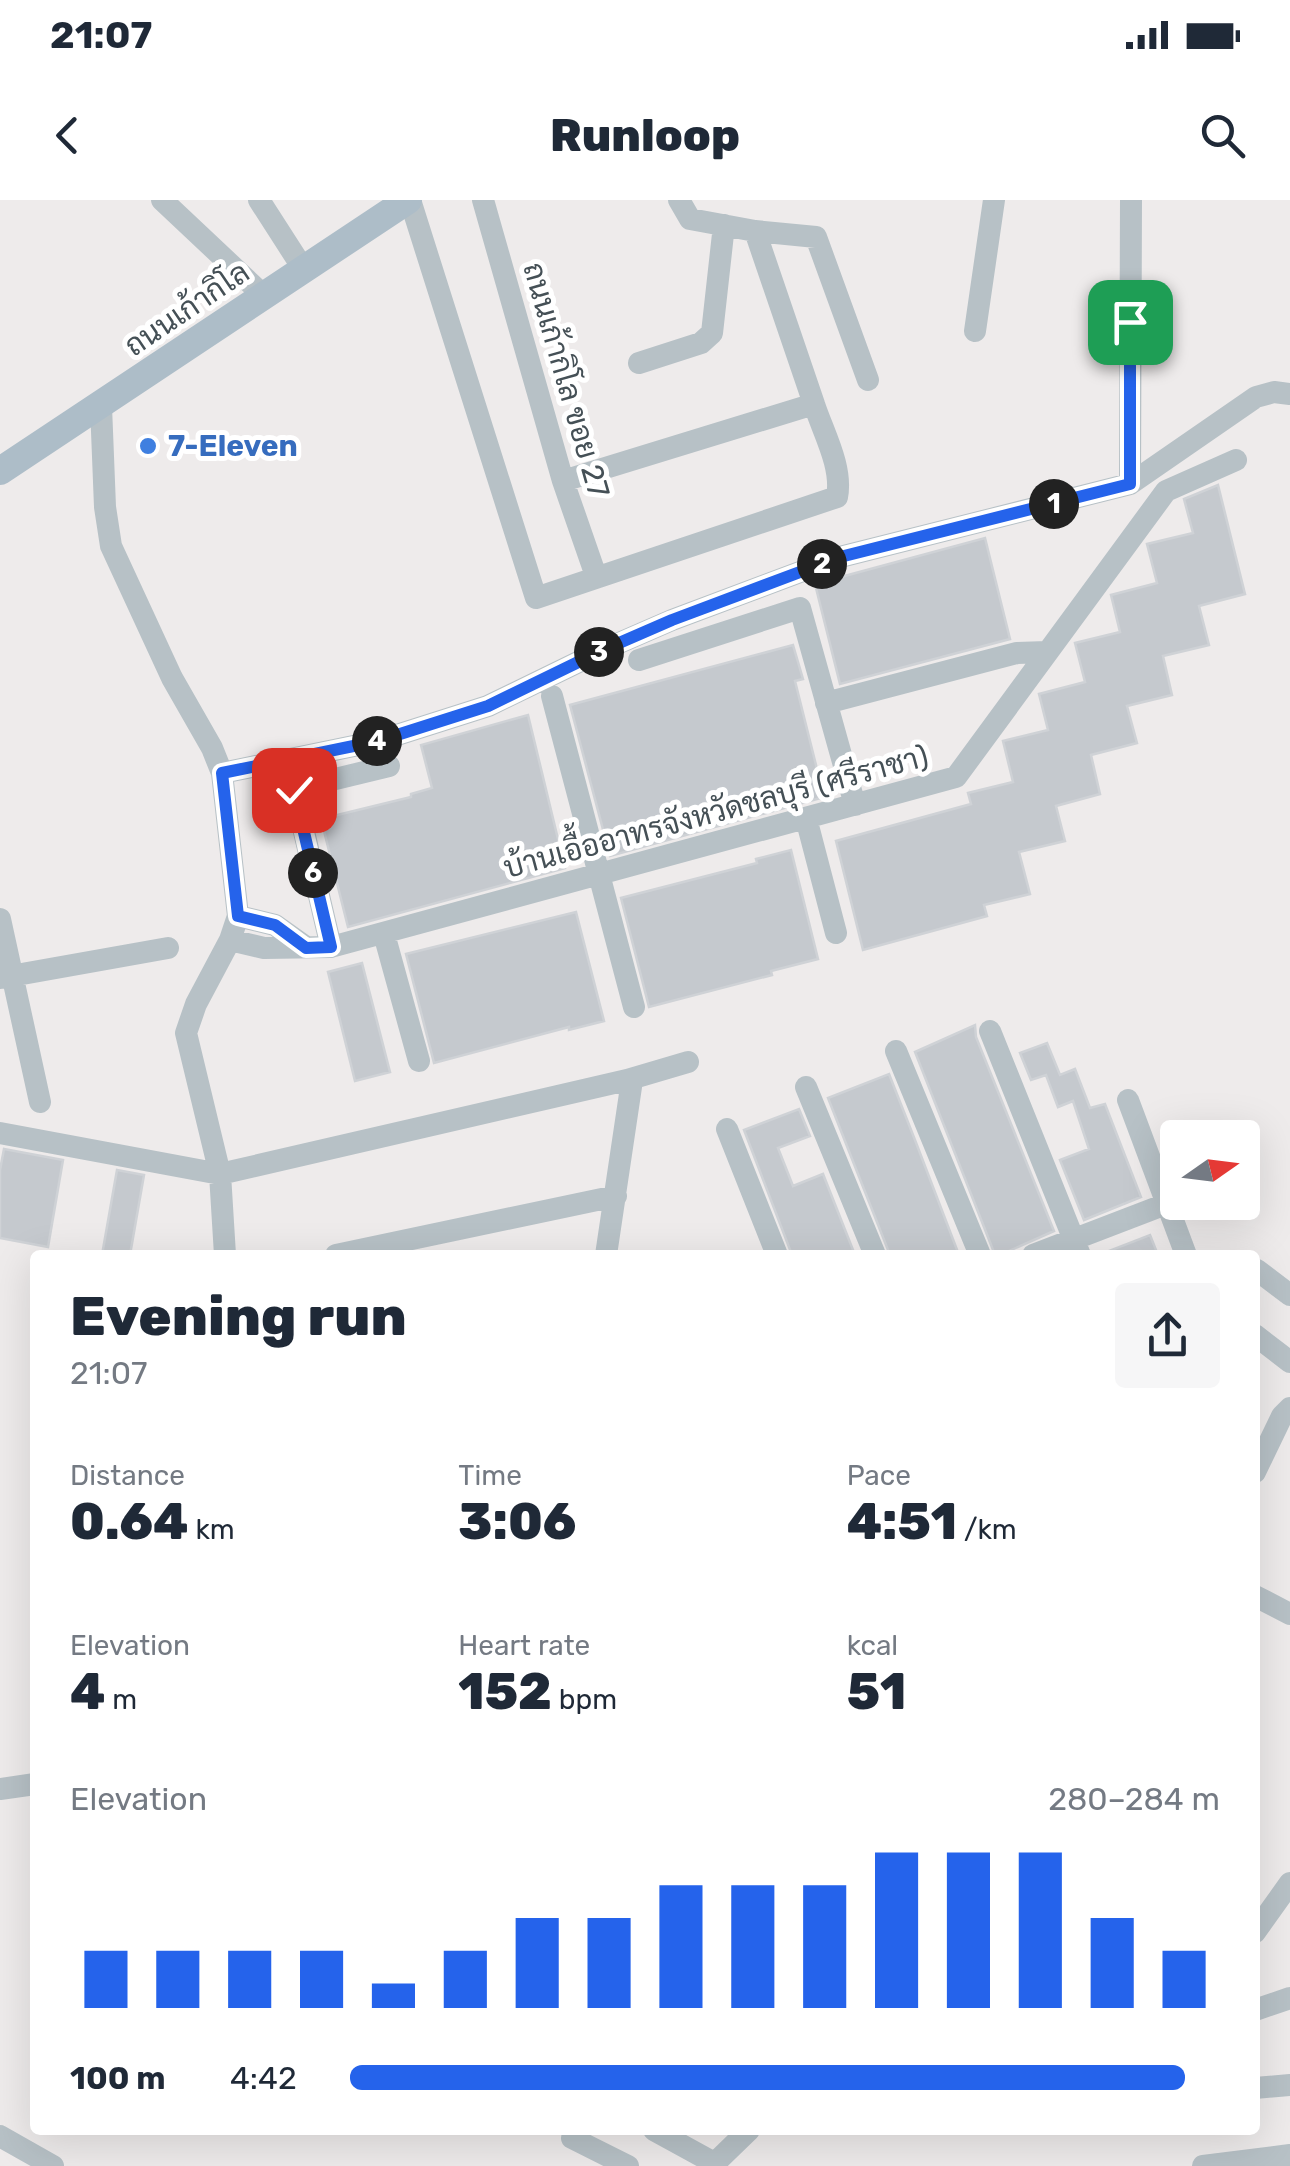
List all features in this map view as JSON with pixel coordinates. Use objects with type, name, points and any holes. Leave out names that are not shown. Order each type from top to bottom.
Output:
[{"type":"main road","name":"ถนนเก้ากิโล","points":[[0,471],[409,200]]},
{"type":"street","points":[[162,200],[264,296]]},
{"type":"street","points":[[259,200],[304,270]]},
{"type":"street","points":[[409,200],[536,598],[837,496],[840,485],[836,470],[755,231]]},
{"type":"street","name":"ถนนเก้ากิโล ขอย 27","points":[[483,200],[563,481],[596,576]]},
{"type":"street","points":[[679,200],[690,219],[816,237],[868,380]]},
{"type":"street","points":[[975,331],[994,200]]},
{"type":"street","points":[[1130,484],[1131,200]]},
{"type":"street","points":[[639,362],[701,342],[712,333],[724,225]]},
{"type":"street","points":[[222,773],[378,741],[488,706],[672,620],[840,557],[1130,484],[1256,397],[1274,392],[1290,394]]},
{"type":"street","points":[[563,481],[814,404]]},
{"type":"street","points":[[101,406],[104,506],[111,546],[172,678],[222,773],[238,916],[186,1033],[220,1174],[225,1250]]},
{"type":"street","name":"บ้านเอื้ออาทรจังหวัดชลบุรี (ศรีราชา)","points":[[230,940],[264,948],[331,947],[956,777],[1166,492],[1236,460]]},
{"type":"street","points":[[639,660],[800,608],[854,804]]},
{"type":"street","points":[[826,703],[1017,652],[1047,652]]},
{"type":"street","points":[[552,696],[634,1007]]},
{"type":"street","points":[[331,947],[294,790],[389,766]]},
{"type":"street","points":[[806,818],[836,933]]},
{"type":"street","points":[[238,916],[275,925],[306,948]]},
{"type":"street","points":[[0,920],[6,976],[40,1102]]},
{"type":"street","points":[[384,934],[419,1061]]},
{"type":"street","points":[[6,976],[168,948]]},
{"type":"street","points":[[990,1031],[1077,1247],[1160,1207]]},
{"type":"street","points":[[896,1051],[978,1250]]},
{"type":"street","points":[[0,1134],[220,1174],[627,1080],[688,1062]]},
{"type":"street","points":[[607,1250],[631,1087],[627,1080]]},
{"type":"street","points":[[806,1087],[873,1250]]},
{"type":"street","points":[[1128,1100],[1160,1188]]},
{"type":"street","points":[[727,1129],[775,1250]]},
{"type":"street","points":[[360,1250],[616,1196]]},
{"type":"street","points":[[1172,1220],[1184,1250]]},
{"type":"street","points":[[1260,1272],[1290,1295]]},
{"type":"street","points":[[1260,1339],[1290,1362]]},
{"type":"street","points":[[1260,1462],[1282,1416],[1290,1408]]},
{"type":"street","points":[[1260,1599],[1290,1614]]},
{"type":"street","points":[[0,1789],[30,1785]]},
{"type":"street","points":[[1260,1925],[1290,1883]]},
{"type":"street","points":[[1260,2008],[1290,1998]]},
{"type":"street","points":[[1260,2087],[1290,2084]]},
{"type":"street","points":[[662,2135],[713,2165],[745,2135]]},
{"type":"street","points":[[0,2136],[53,2166]]},
{"type":"street","points":[[572,2138],[628,2166]]},
{"type":"street","points":[[1203,2166],[1290,2155]]},
{"type":"building","points":[[1218,485],[1245,594],[1199,606],[1209,645],[1163,656],[1172,695],[1127,706],[1137,743],[1091,755],[1100,794],[1056,806],[1065,841],[1019,852],[1030,894],[984,905],[987,916],[863,950],[836,841],[971,804],[968,793],[1013,782],[1003,741],[1048,730],[1039,694],[1085,682],[1075,643],[1120,632],[1111,595],[1157,583],[1147,544],[1193,533],[1184,499]]},
{"type":"building","points":[[985,538],[1010,639],[840,684],[815,584]]},
{"type":"building","points":[[793,645],[803,679],[795,681],[824,797],[610,856],[570,705]]},
{"type":"building","points":[[528,715],[565,868],[348,927],[321,819],[411,797],[432,788],[421,745]]},
{"type":"building","points":[[791,850],[818,959],[649,1007],[621,898],[757,863],[756,859]]},
{"type":"building","points":[[576,912],[604,1021],[434,1063],[406,954]]},
{"type":"building","points":[[362,963],[390,1072],[355,1081],[328,972]]},
{"type":"building","points":[[975,1025],[976,1037],[1054,1231],[1011,1250],[993,1250],[915,1052]]},
{"type":"building","points":[[1047,1043],[1060,1075],[1075,1069],[1090,1108],[1105,1104],[1141,1197],[1084,1220],[1060,1160],[1089,1149],[1073,1101],[1058,1107],[1046,1075],[1031,1080],[1020,1053]]},
{"type":"building","points":[[889,1074],[957,1250],[888,1250],[828,1098]]},
{"type":"building","points":[[799,1109],[810,1136],[778,1148],[793,1186],[823,1174],[853,1250],[790,1250],[744,1130]]},
{"type":"building","points":[[4,1149],[63,1160],[48,1247],[0,1238],[0,1170]]},
{"type":"building","points":[[117,1170],[144,1175],[131,1250],[103,1250]]},
{"type":"building","points":[[1150,1235],[1156,1250],[1111,1250]]},
{"type":"place","name":"7-Eleven","points":[[148,446]]},
{"type":"route","points":[[294,790],[331,947],[306,948],[275,925],[238,916],[222,773],[378,741],[488,706],[672,620],[840,557],[1130,484],[1130,322]]}]
